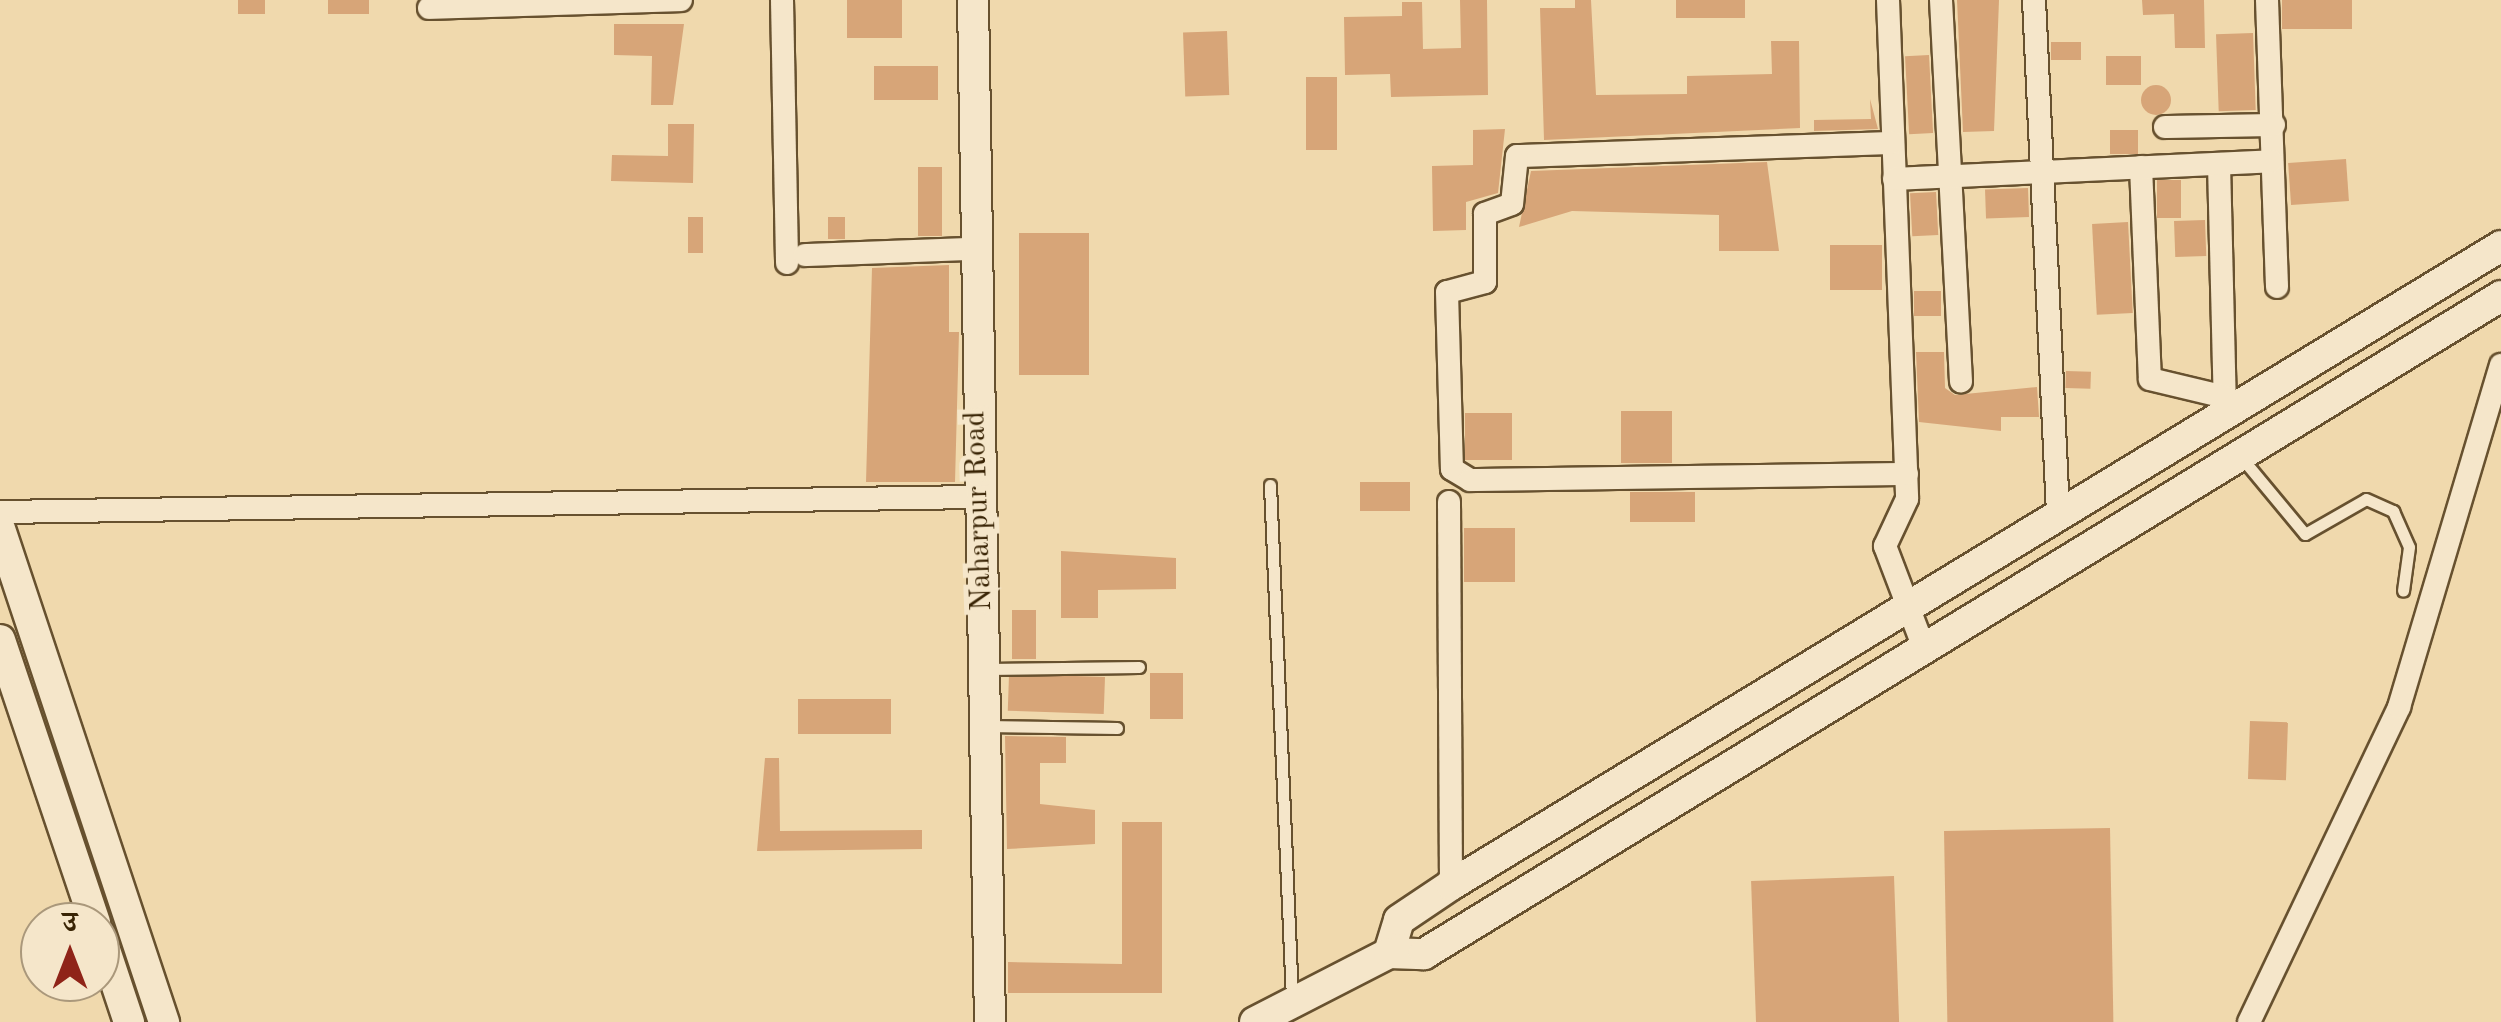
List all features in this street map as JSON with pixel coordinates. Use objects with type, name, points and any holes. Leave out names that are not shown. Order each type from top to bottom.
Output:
[{"type":"street","points":[[429,8],[681,0]]},
{"type":"street","points":[[782,0],[796,259],[970,249]]},
{"type":"street","name":"Naharpur Road","points":[[973,0],[970,249],[980,498],[990,1022]]},
{"type":"street","points":[[1888,0],[1907,474],[1904,512],[1885,546],[1908,615],[1924,648]]},
{"type":"street","points":[[1941,0],[1962,381]]},
{"type":"street","points":[[2034,0],[2058,512]]},
{"type":"street","points":[[2267,0],[2277,287]]},
{"type":"street","points":[[2165,127],[2274,125]]},
{"type":"street","points":[[1894,143],[1517,156],[1512,204],[1486,214],[1485,282],[1447,292],[1452,469],[1470,480],[1907,474]]},
{"type":"street","points":[[1894,180],[2272,161]]},
{"type":"street","points":[[2219,164],[2225,402]]},
{"type":"street","points":[[2140,167],[2150,378],[2225,402]]},
{"type":"street","points":[[1389,953],[1399,920],[1451,884],[1908,615],[2225,402],[2501,246]]},
{"type":"street","points":[[1255,1022],[1389,953],[1424,954],[2501,296]]},
{"type":"street","points":[[2249,1022],[2400,707],[2501,365]]},
{"type":"street","points":[[0,512],[980,498]]},
{"type":"street","points":[[1449,502],[1451,884]]},
{"type":"street","points":[[0,529],[164,1022]]},
{"type":"street","points":[[0,640],[89,902]]},
{"type":"street","points":[[120,995],[129,1022]]},
{"type":"lane","points":[[2241,457],[2306,534],[2366,499],[2393,511],[2409,547],[2403,591]]},
{"type":"lane","points":[[1270,485],[1292,1003]]},
{"type":"lane","points":[[984,669],[1139,667]]},
{"type":"lane","points":[[985,726],[1116,728]]},
{"type":"building","points":[[238,0],[265,0],[265,14],[238,14]]},
{"type":"building","points":[[328,0],[369,0],[369,14],[328,14]]},
{"type":"building","points":[[847,0],[902,0],[902,38],[847,38]]},
{"type":"building","points":[[1460,0],[1487,0],[1488,95],[1391,97],[1390,74],[1345,75],[1344,17],[1402,16],[1402,2],[1422,2],[1423,49],[1461,48]]},
{"type":"building","points":[[1575,0],[1591,0],[1596,95],[1687,94],[1687,76],[1772,74],[1771,41],[1799,41],[1800,128],[1544,140],[1540,8],[1575,8]]},
{"type":"building","points":[[1676,0],[1745,0],[1745,18],[1676,18]]},
{"type":"building","points":[[1957,0],[1999,0],[1994,131],[1963,132]]},
{"type":"building","points":[[2142,0],[2204,0],[2205,48],[2175,48],[2174,14],[2143,15]]},
{"type":"building","points":[[2282,0],[2352,0],[2352,29],[2282,29]]},
{"type":"building","points":[[614,24],[684,24],[673,105],[651,105],[652,56],[614,55]]},
{"type":"building","points":[[1227,31],[1229,95],[1185,96],[1183,33]]},
{"type":"building","points":[[2253,33],[2256,110],[2219,111],[2216,34]]},
{"type":"building","points":[[2051,42],[2081,42],[2081,60],[2051,60]]},
{"type":"building","points":[[1929,55],[1933,133],[1909,134],[1905,56]]},
{"type":"building","points":[[2106,56],[2141,56],[2141,85],[2106,85]]},
{"type":"building","points":[[874,66],[938,66],[938,100],[874,100]]},
{"type":"building","points":[[1306,77],[1337,77],[1337,150],[1306,150]]},
{"type":"building","points":[[2156,85],[2166,90],[2171,100],[2166,110],[2156,115],[2146,110],[2141,100],[2146,90]]},
{"type":"building","points":[[1870,99],[1878,129],[1814,131],[1814,120],[1871,119]]},
{"type":"building","points":[[668,124],[694,124],[693,183],[611,181],[612,155],[668,156]]},
{"type":"building","points":[[1505,129],[1498,193],[1466,202],[1466,230],[1433,231],[1432,166],[1473,165],[1473,130]]},
{"type":"building","points":[[2110,130],[2138,130],[2138,154],[2110,154]]},
{"type":"building","points":[[2346,159],[2349,201],[2291,205],[2288,163]]},
{"type":"building","points":[[1767,162],[1779,251],[1719,251],[1719,215],[1572,211],[1519,227],[1531,171]]},
{"type":"building","points":[[918,167],[942,167],[942,236],[918,236]]},
{"type":"building","points":[[2157,180],[2181,180],[2181,218],[2157,218]]},
{"type":"building","points":[[2028,188],[2029,217],[1986,218],[1985,190]]},
{"type":"building","points":[[1936,192],[1938,235],[1912,236],[1910,193]]},
{"type":"building","points":[[688,217],[703,217],[703,253],[688,253]]},
{"type":"building","points":[[828,217],[845,217],[845,239],[828,239]]},
{"type":"building","points":[[2205,220],[2206,256],[2175,257],[2174,221]]},
{"type":"building","points":[[2128,222],[2133,313],[2097,315],[2092,224]]},
{"type":"building","points":[[1019,233],[1089,233],[1089,375],[1019,375]]},
{"type":"building","points":[[1830,245],[1882,245],[1882,290],[1830,290]]},
{"type":"building","points":[[949,265],[949,332],[959,332],[955,482],[866,482],[872,268]]},
{"type":"building","points":[[1914,291],[1941,291],[1941,316],[1914,316]]},
{"type":"building","points":[[1916,352],[1944,352],[1945,388],[1955,395],[2037,387],[2039,417],[2001,417],[2001,431],[1919,422]]},
{"type":"building","points":[[2066,371],[2091,372],[2090,389],[2065,388]]},
{"type":"building","points":[[1621,411],[1672,411],[1672,463],[1621,463]]},
{"type":"building","points":[[1465,413],[1512,413],[1512,460],[1465,460]]},
{"type":"building","points":[[1360,482],[1410,482],[1410,511],[1360,511]]},
{"type":"building","points":[[1630,492],[1695,492],[1695,522],[1630,522]]},
{"type":"building","points":[[1464,528],[1515,528],[1515,582],[1464,582]]},
{"type":"building","points":[[1061,551],[1176,558],[1176,589],[1098,590],[1098,618],[1061,618]]},
{"type":"building","points":[[1012,610],[1036,610],[1036,659],[1012,659]]},
{"type":"building","points":[[1150,673],[1183,673],[1183,719],[1150,719]]},
{"type":"building","points":[[1009,674],[1105,677],[1104,714],[1008,711]]},
{"type":"building","points":[[798,699],[891,699],[891,734],[798,734]]},
{"type":"building","points":[[2250,721],[2288,722],[2286,780],[2248,779]]},
{"type":"building","points":[[1005,736],[1066,737],[1066,763],[1040,763],[1040,804],[1095,810],[1095,844],[1007,849]]},
{"type":"building","points":[[765,758],[779,758],[780,831],[922,830],[922,849],[757,851]]},
{"type":"building","points":[[1122,822],[1162,822],[1162,993],[1008,993],[1008,962],[1122,964]]},
{"type":"building","points":[[2110,828],[2113,1022],[1947,1022],[1944,831]]},
{"type":"building","points":[[1894,876],[1899,1022],[1756,1022],[1751,881]]}]
